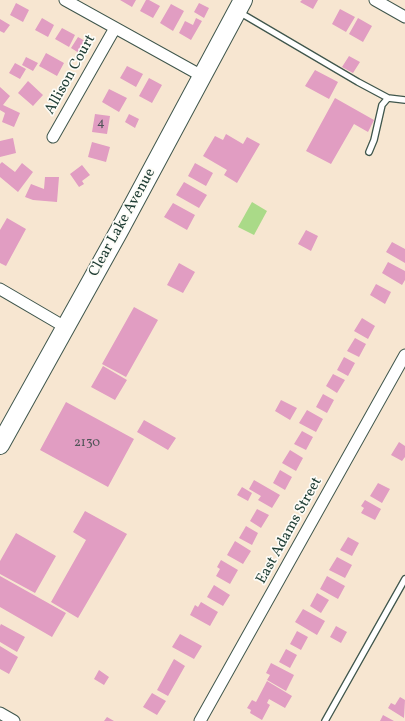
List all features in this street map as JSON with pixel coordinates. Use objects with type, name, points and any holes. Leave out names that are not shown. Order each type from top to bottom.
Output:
[{"type":"main road","name":"Clear Lake Avenue","points":[[0,445],[119,231],[240,6]]},
{"type":"street","points":[[65,0],[202,76]]},
{"type":"street","points":[[375,0],[405,17]]},
{"type":"street","name":"Allison Court","points":[[53,137],[115,28]]},
{"type":"street","points":[[0,289],[65,327]]},
{"type":"street","name":"East Adams Street","points":[[200,721],[405,355]]},
{"type":"street","points":[[0,713],[14,721]]},
{"type":"lane","points":[[240,6],[358,82],[388,98],[405,100]]},
{"type":"lane","points":[[368,152],[374,140],[382,104],[388,98]]},
{"type":"lane","points":[[325,721],[405,579]]},
{"type":"green space","points":[[252,202],[267,211],[254,235],[238,227]]},
{"type":"building","points":[[120,0],[136,0],[132,7]]},
{"type":"building","points":[[146,0],[160,6],[153,18],[140,11]]},
{"type":"building","points":[[302,0],[318,0],[313,9],[300,2]]},
{"type":"building","points":[[16,3],[29,10],[23,22],[10,15]]},
{"type":"building","points":[[199,3],[209,8],[204,18],[194,12]]},
{"type":"building","points":[[171,4],[184,11],[173,31],[160,23]]},
{"type":"building","points":[[340,9],[355,17],[346,32],[332,24]]},
{"type":"building","points":[[42,18],[54,25],[48,37],[35,30]]},
{"type":"building","points":[[196,18],[202,21],[191,40],[179,33],[185,21],[193,25]]},
{"type":"building","points":[[358,18],[372,26],[363,42],[349,34]]},
{"type":"building","points":[[0,19],[10,25],[4,33],[0,31]]},
{"type":"building","points":[[62,28],[75,35],[69,47],[55,39]]},
{"type":"building","points":[[78,37],[85,41],[79,53],[71,48]]},
{"type":"building","points":[[46,53],[64,63],[57,76],[39,66]]},
{"type":"building","points":[[349,56],[360,62],[353,73],[342,67]]},
{"type":"building","points":[[26,57],[38,63],[33,71],[22,65]]},
{"type":"building","points":[[15,63],[26,69],[20,79],[9,73]]},
{"type":"building","points":[[127,66],[143,74],[136,87],[120,78]]},
{"type":"building","points":[[315,70],[338,82],[329,99],[305,86]]},
{"type":"building","points":[[149,78],[162,85],[152,103],[139,96]]},
{"type":"building","points":[[28,81],[43,95],[33,106],[18,93]]},
{"type":"building","points":[[0,87],[10,96],[3,105],[20,113],[14,127],[2,122],[5,113],[0,110]]},
{"type":"building","points":[[109,89],[127,98],[119,112],[102,102]]},
{"type":"building","points":[[335,98],[374,120],[368,132],[354,124],[331,164],[306,151]]},
{"type":"building","points":[[95,114],[110,116],[107,134],[92,132]]},
{"type":"building","points":[[129,114],[139,119],[135,128],[125,122]]},
{"type":"building","points":[[226,134],[243,144],[247,137],[260,144],[237,183],[224,175],[227,170],[203,156],[215,136],[223,140]]},
{"type":"building","points":[[13,138],[16,153],[0,157],[0,141]]},
{"type":"building","points":[[92,142],[110,147],[106,162],[88,157]]},
{"type":"building","points":[[2,162],[15,172],[22,163],[33,172],[18,192],[0,177],[0,164]]},
{"type":"building","points":[[195,163],[213,173],[206,186],[188,176]]},
{"type":"building","points":[[82,165],[90,175],[82,181],[84,184],[79,187],[70,174]]},
{"type":"building","points":[[45,177],[59,177],[57,202],[33,200],[25,197],[31,184],[44,189]]},
{"type":"building","points":[[184,182],[207,195],[199,208],[176,195]]},
{"type":"building","points":[[173,203],[195,215],[187,230],[164,217]]},
{"type":"building","points":[[7,218],[26,229],[6,266],[0,263],[0,230]]},
{"type":"building","points":[[306,230],[318,236],[311,251],[298,244]]},
{"type":"building","points":[[392,242],[405,249],[405,263],[386,252]]},
{"type":"building","points":[[388,262],[405,271],[405,280],[402,285],[382,273]]},
{"type":"building","points":[[179,263],[195,272],[183,293],[167,285]]},
{"type":"building","points":[[376,284],[391,292],[385,304],[370,295]]},
{"type":"building","points":[[134,307],[158,320],[126,377],[102,364]]},
{"type":"building","points":[[362,318],[375,326],[368,339],[354,331]]},
{"type":"building","points":[[355,338],[366,344],[359,357],[347,351]]},
{"type":"building","points":[[344,357],[355,363],[348,376],[337,370]]},
{"type":"building","points":[[103,366],[127,380],[115,400],[91,387]]},
{"type":"building","points":[[333,374],[345,380],[337,393],[326,386]]},
{"type":"building","points":[[323,394],[334,400],[327,413],[316,407]]},
{"type":"building","points":[[281,400],[297,408],[290,420],[275,411]]},
{"type":"building","points":[[66,402],[134,439],[108,487],[40,450]]},
{"type":"building","points":[[307,410],[323,419],[316,432],[299,423]]},
{"type":"building","points":[[144,420],[176,438],[168,450],[137,432]]},
{"type":"building","points":[[302,431],[313,437],[306,450],[294,444]]},
{"type":"building","points":[[399,442],[405,446],[405,457],[402,461],[391,455]]},
{"type":"building","points":[[290,450],[303,458],[296,471],[282,463]]},
{"type":"building","points":[[280,470],[292,477],[285,490],[273,483]]},
{"type":"building","points":[[254,480],[280,495],[272,508],[258,500],[261,496],[249,489]]},
{"type":"building","points":[[378,483],[390,489],[382,503],[370,496]]},
{"type":"building","points":[[242,487],[252,493],[248,501],[237,495]]},
{"type":"building","points":[[365,500],[381,509],[375,520],[361,513],[364,508],[361,506]]},
{"type":"building","points":[[257,509],[269,515],[261,528],[250,521]]},
{"type":"building","points":[[85,511],[127,534],[78,618],[51,602],[86,540],[73,532]]},
{"type":"building","points":[[246,526],[258,533],[252,545],[239,538]]},
{"type":"building","points":[[16,533],[56,556],[35,593],[0,574],[0,561]]},
{"type":"building","points":[[348,537],[359,543],[352,556],[340,550]]},
{"type":"building","points":[[235,541],[251,551],[243,564],[227,555]]},
{"type":"building","points":[[337,557],[352,565],[345,578],[329,570]]},
{"type":"building","points":[[221,560],[238,570],[230,584],[216,576],[220,569],[217,567]]},
{"type":"building","points":[[0,576],[66,613],[52,637],[0,607]]},
{"type":"building","points":[[327,576],[345,586],[338,599],[320,589]]},
{"type":"building","points":[[214,585],[230,595],[223,606],[207,597]]},
{"type":"building","points":[[317,593],[329,600],[321,613],[310,606]]},
{"type":"building","points":[[201,602],[218,612],[210,626],[190,615],[195,605],[198,607]]},
{"type":"building","points":[[303,609],[325,621],[317,635],[295,622]]},
{"type":"building","points":[[1,624],[25,637],[17,652],[0,642]]},
{"type":"building","points":[[336,626],[347,632],[341,643],[330,637]]},
{"type":"building","points":[[297,631],[308,637],[301,650],[290,644]]},
{"type":"building","points":[[180,634],[202,646],[194,659],[172,647]]},
{"type":"building","points":[[0,646],[18,657],[9,674],[0,669]]},
{"type":"building","points":[[286,649],[297,655],[290,668],[279,662]]},
{"type":"building","points":[[174,659],[185,666],[168,696],[157,690]]},
{"type":"building","points":[[271,663],[294,675],[286,691],[267,680],[270,675],[266,673]]},
{"type":"building","points":[[99,670],[109,677],[104,685],[94,679]]},
{"type":"building","points":[[267,681],[292,696],[285,708],[269,699],[267,703],[270,705],[262,720],[250,713],[251,710],[247,708],[252,700],[256,702]]},
{"type":"building","points":[[152,693],[166,701],[157,715],[143,707]]},
{"type":"building","points":[[400,697],[405,700],[404,718],[388,708],[391,703],[395,705]]},
{"type":"building","points":[[383,715],[394,721],[380,721]]},
{"type":"building","points":[[107,717],[114,721],[104,721]]}]
